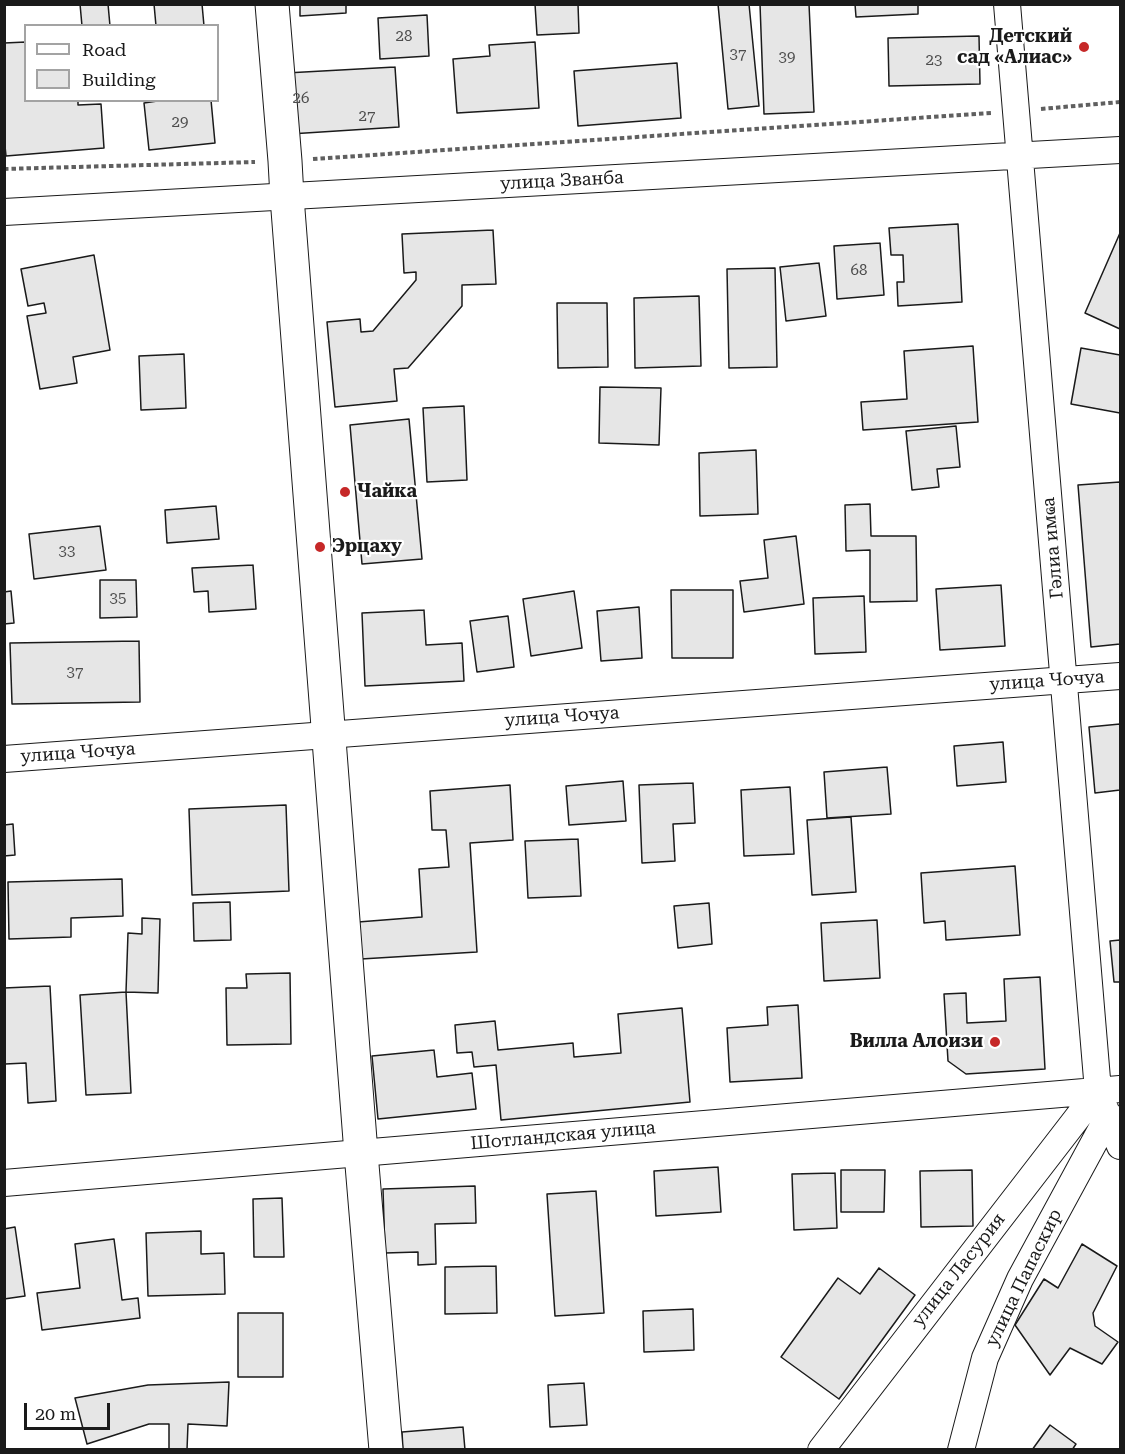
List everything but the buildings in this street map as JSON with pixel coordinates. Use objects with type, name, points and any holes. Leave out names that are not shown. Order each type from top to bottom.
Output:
[{"type":"highway","points":[[272,4],[386,1449]]},
{"type":"street","name":"Гәлиа имҩа","points":[[1008,4],[1064,680],[1109,1090],[1109,1115],[1120,1146]]},
{"type":"street","name":"улица Званба","points":[[4,212],[1120,150]]},
{"type":"street","name":"улица Чочуа","points":[[4,759],[1120,676]]},
{"type":"street","name":"Шотландская улица","points":[[4,1183],[1109,1090]]},
{"type":"street","name":"улица Ласурия","points":[[821,1449],[1109,1090]]},
{"type":"street","name":"улица Папаскир","points":[[961,1449],[985,1358],[1020,1279],[1109,1115]]},
{"type":"path","points":[[4,169],[285,161],[1120,102]]},
{"type":"place","name":"Детский сад «Алиас»","points":[[1084,47]]},
{"type":"place","name":"Чайка","points":[[345,492]]},
{"type":"place","name":"Эрцаху","points":[[320,547]]},
{"type":"place","name":"Вилла Алоизи","points":[[995,1042]]}]
